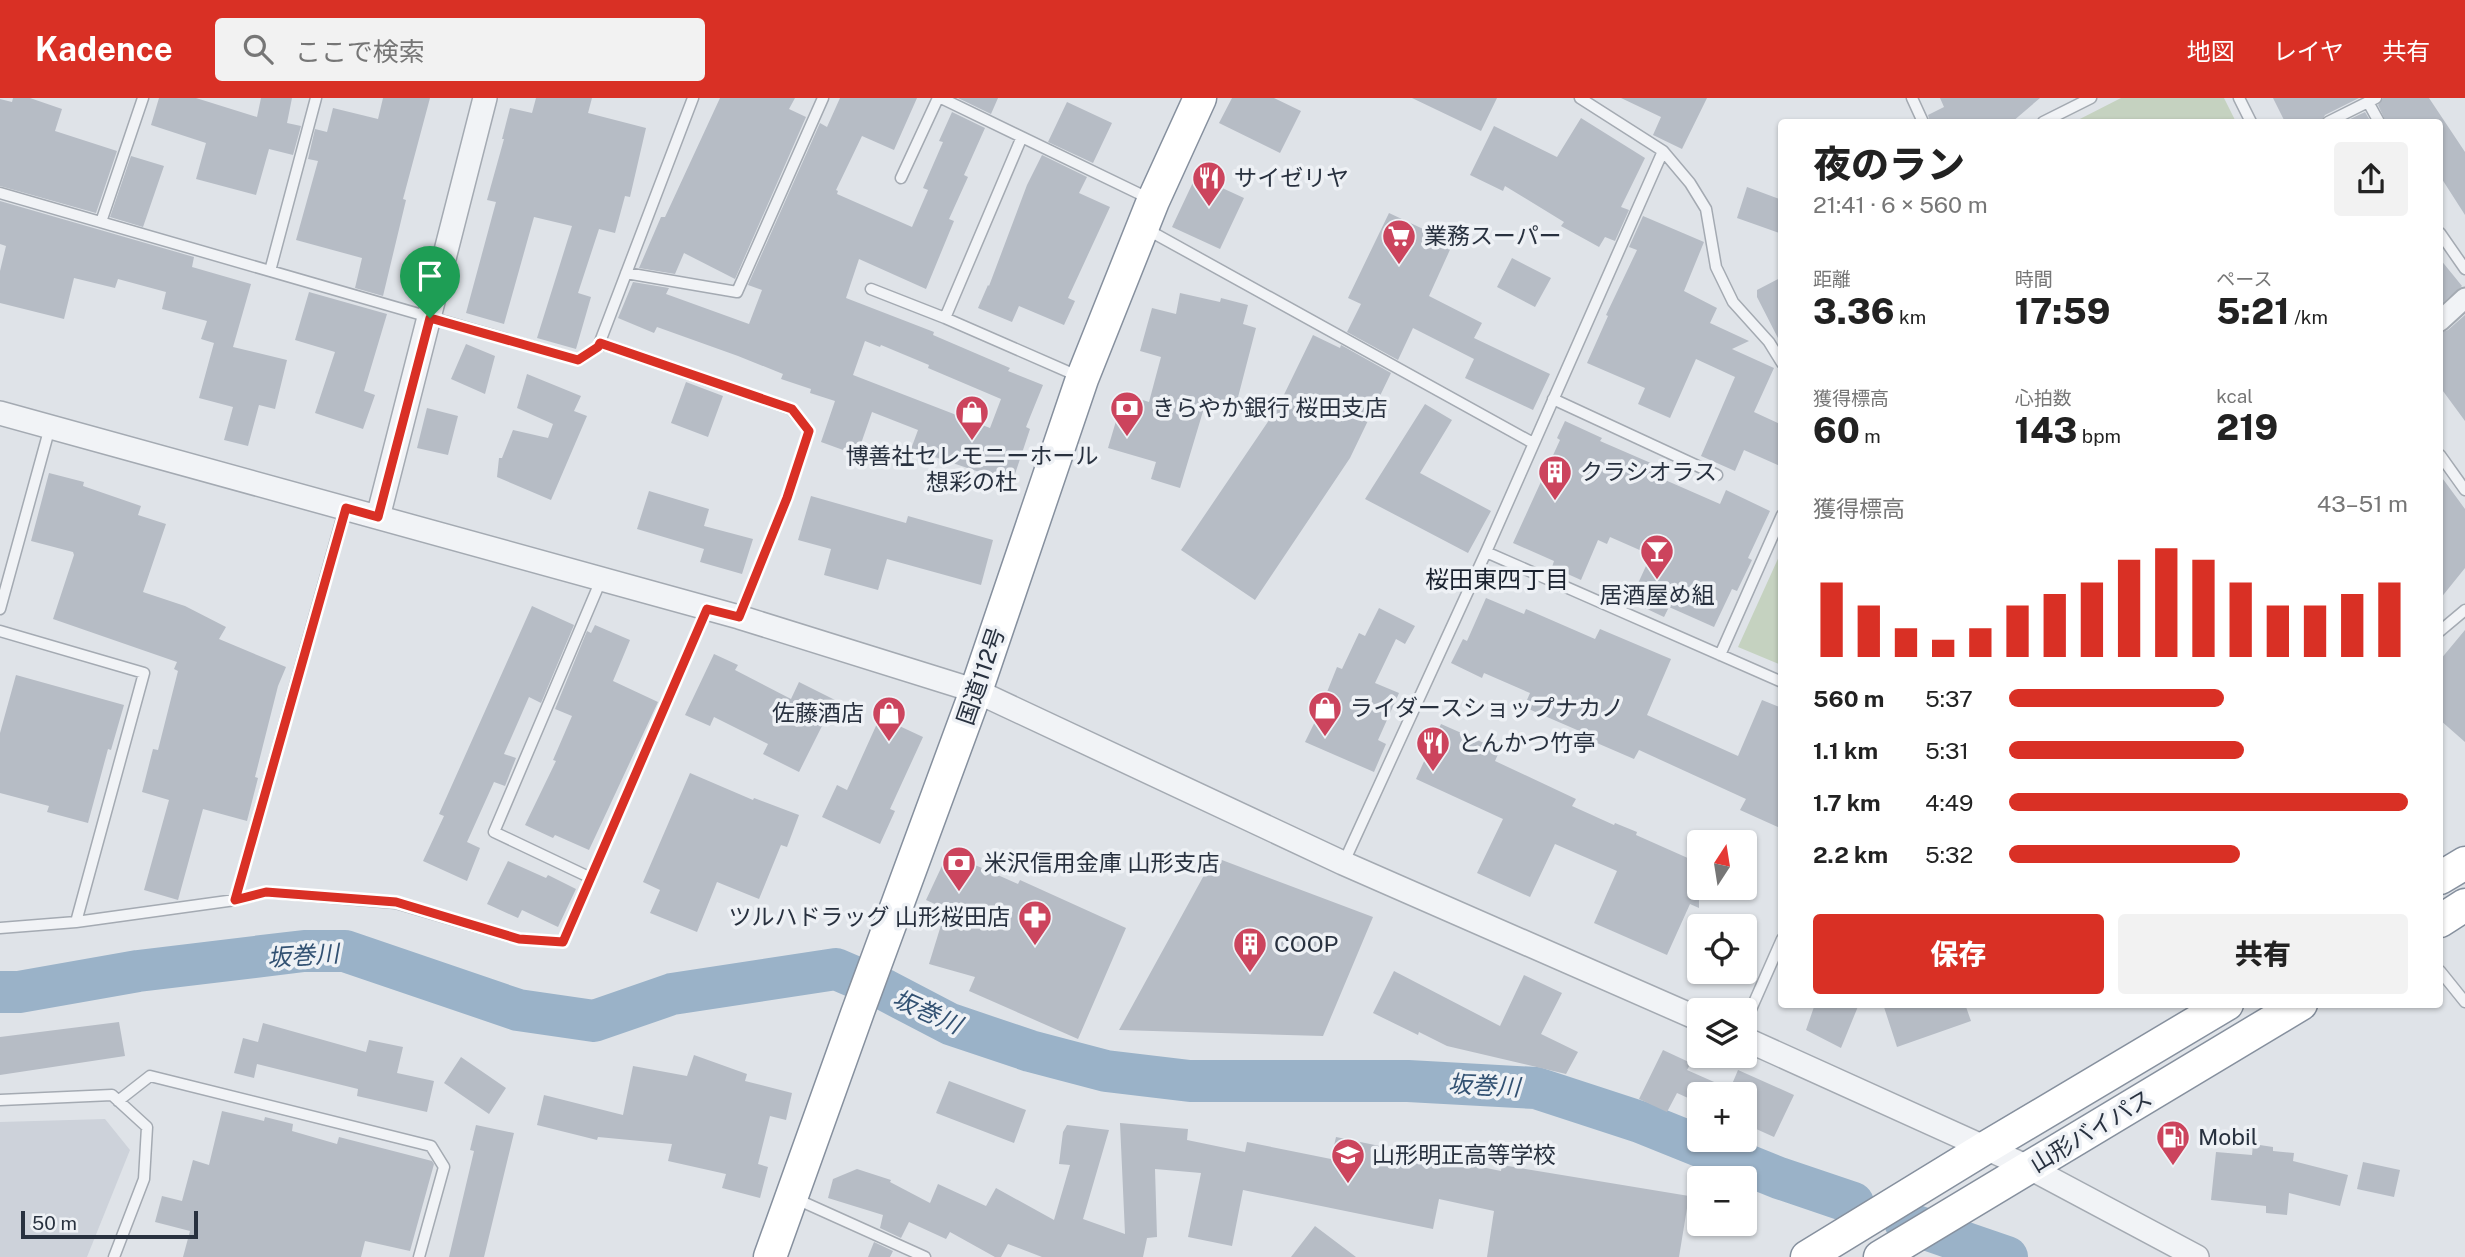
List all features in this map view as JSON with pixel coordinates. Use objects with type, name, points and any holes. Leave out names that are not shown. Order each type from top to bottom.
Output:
[{"type":"highway","name":"国道112号","points":[[770,1257],[856,1014],[976,691],[1082,379],[1148,214],[1200,98]]},
{"type":"highway","points":[[2443,876],[2465,863]]},
{"type":"highway","points":[[2443,919],[2465,905]]},
{"type":"highway","name":"山形バイパス","points":[[1807,1257],[2220,1008]]},
{"type":"highway","name":"山形バイパス","points":[[1880,1257],[2294,1008]]},
{"type":"street","points":[[378,517],[485,98]]},
{"type":"street","points":[[2443,318],[2465,298]]},
{"type":"street","points":[[0,413],[739,617],[976,691],[1343,863],[1687,1014]]},
{"type":"street","points":[[1757,1044],[2030,1168],[2197,1257]]},
{"type":"lane","points":[[102,222],[143,98]]},
{"type":"lane","points":[[270,271],[316,98]]},
{"type":"lane","points":[[0,193],[578,360],[600,343],[693,98]]},
{"type":"lane","points":[[626,273],[737,292],[823,98]]},
{"type":"lane","points":[[901,178],[939,98],[1021,139],[1533,443]]},
{"type":"lane","points":[[1580,98],[1595,103],[1663,151],[1690,183],[1706,209],[1716,267],[1733,302],[1769,342],[1778,357]]},
{"type":"lane","points":[[1912,98],[1922,119]]},
{"type":"lane","points":[[2049,119],[2091,98]]},
{"type":"lane","points":[[2239,98],[2250,119]]},
{"type":"lane","points":[[2334,119],[2372,100],[2378,119]]},
{"type":"lane","points":[[945,318],[1021,139]]},
{"type":"lane","points":[[1343,863],[1486,552],[1663,151]]},
{"type":"lane","points":[[2443,237],[2465,269]]},
{"type":"lane","points":[[871,289],[945,318],[1082,379]]},
{"type":"lane","points":[[600,343],[792,409],[809,431],[787,498],[739,617]]},
{"type":"lane","points":[[1553,399],[1717,475]]},
{"type":"lane","points":[[0,609],[50,427]]},
{"type":"lane","points":[[2443,459],[2465,490]]},
{"type":"lane","points":[[235,900],[346,508]]},
{"type":"lane","points":[[1720,655],[1778,524]]},
{"type":"lane","points":[[1486,552],[1778,679]]},
{"type":"lane","points":[[591,878],[494,832],[601,580]]},
{"type":"lane","points":[[0,928],[76,922],[235,900],[266,892],[396,902],[519,939],[563,942],[707,609]]},
{"type":"lane","points":[[2443,628],[2465,610]]},
{"type":"lane","points":[[0,631],[144,673],[76,922]]},
{"type":"lane","points":[[1756,998],[1778,948]]},
{"type":"lane","points":[[2443,975],[2465,1002]]},
{"type":"lane","points":[[118,1101],[150,1076],[431,1146],[444,1167],[419,1257]]},
{"type":"lane","points":[[0,1100],[112,1095],[147,1127],[144,1179],[114,1257]]},
{"type":"lane","points":[[792,1197],[925,1257]]},
{"type":"shaded area","points":[[105,1119],[130,1150],[87,1257],[0,1257],[0,1122]]},
{"type":"green space","points":[[2121,98],[2224,98],[2234,119],[2080,119]]},
{"type":"green space","points":[[1778,559],[1778,663],[1738,647]]},
{"type":"building","points":[[13,98],[30,98],[62,109],[55,131],[117,151],[96,213],[0,186],[0,99],[12,102]]},
{"type":"building","points":[[159,98],[196,98],[257,117],[261,98],[292,98],[287,123],[301,126],[293,155],[269,149],[256,195],[196,179],[206,143],[151,125]]},
{"type":"building","points":[[383,98],[430,98],[403,199],[406,200],[383,296],[355,288],[362,258],[296,240],[318,161],[308,159],[315,129],[327,132],[333,108],[378,119]]},
{"type":"building","points":[[536,98],[592,98],[588,113],[646,128],[630,197],[625,196],[615,233],[599,229],[578,293],[591,297],[576,349],[537,338],[572,226],[534,217],[504,324],[466,313],[496,202],[487,200],[510,108],[532,113]]},
{"type":"building","points":[[720,98],[795,98],[789,109],[806,117],[735,279],[684,253],[675,274],[639,268],[661,217],[665,217]]},
{"type":"building","points":[[840,98],[917,98],[894,150],[862,136],[836,190],[837,194],[912,227],[928,190],[923,188],[943,142],[939,141],[952,112],[985,128],[964,175],[968,177],[949,219],[954,221],[926,289],[859,259],[846,298],[934,332],[933,335],[1043,385],[1026,427],[1030,429],[1012,483],[911,449],[918,430],[872,412],[857,455],[821,442],[835,401],[810,393],[811,389],[781,379],[783,374],[738,356],[657,327],[654,333],[618,318],[633,282],[669,288],[666,294],[749,324],[762,290],[748,285],[820,123],[827,127]],"holes":[[[865,341],[880,347],[881,345],[929,365],[928,368],[1001,399],[990,428],[853,375]]]},
{"type":"building","points":[[958,98],[998,98],[991,114]]},
{"type":"building","points":[[1232,98],[1274,98],[1301,111],[1280,153],[1219,123]]},
{"type":"building","points":[[1412,98],[1497,98],[1481,131]]},
{"type":"building","points":[[1621,98],[1707,98],[1682,149],[1653,135],[1661,117]]},
{"type":"building","points":[[1940,98],[2040,98],[2016,119],[1929,119],[1928,115],[1944,107]]},
{"type":"building","points":[[2273,98],[2359,98],[2325,115],[2323,119],[2284,119]]},
{"type":"building","points":[[2383,98],[2429,98],[2443,119],[2385,119],[2378,105]]},
{"type":"building","points":[[1067,102],[1112,123],[1093,163],[1048,142]]},
{"type":"building","points":[[2365,112],[2369,119],[2350,119]]},
{"type":"building","points":[[1581,118],[1645,158],[1621,207],[1629,210],[1615,241],[1605,237],[1599,247],[1561,226],[1564,222],[1505,186],[1503,191],[1470,175],[1494,126],[1557,157]]},
{"type":"building","points":[[2443,119],[2465,152],[2465,215],[2443,181]]},
{"type":"building","points":[[1042,155],[1087,177],[1079,193],[1110,207],[1068,298],[1075,301],[1064,325],[1019,306],[1012,322],[978,308],[1027,185]]},
{"type":"building","points":[[131,156],[164,166],[143,227],[110,217]]},
{"type":"building","points":[[1196,176],[1244,198],[1220,249],[1172,227]]},
{"type":"building","points":[[1747,187],[1778,199],[1778,233],[1737,218]]},
{"type":"building","points":[[0,201],[194,257],[192,267],[251,284],[233,347],[287,360],[275,409],[259,405],[248,446],[224,440],[233,407],[199,398],[214,343],[201,339],[207,321],[162,309],[166,292],[118,279],[115,288],[74,278],[64,319],[0,303],[0,271],[6,246],[0,244]]},
{"type":"building","points":[[1389,213],[1453,243],[1429,296],[1482,323],[1474,338],[1550,374],[1533,410],[1465,378],[1474,359],[1413,328],[1398,360],[1347,332],[1361,304],[1348,298]]},
{"type":"building","points":[[1643,216],[1704,242],[1684,291],[1717,308],[1710,323],[1749,341],[1732,349],[1774,368],[1754,412],[1778,423],[1778,465],[1744,450],[1735,471],[1701,456],[1735,377],[1696,359],[1670,418],[1638,404],[1645,388],[1587,363],[1637,250],[1629,247]]},
{"type":"building","points":[[1512,258],[1551,278],[1535,307],[1497,287]]},
{"type":"building","points":[[2443,263],[2462,286],[2443,302]]},
{"type":"building","points":[[1778,279],[1778,338],[1757,297],[1757,290]]},
{"type":"building","points":[[309,292],[387,314],[364,391],[375,395],[363,429],[315,413],[335,352],[295,340]]},
{"type":"building","points":[[1180,293],[1220,302],[1221,298],[1248,305],[1243,324],[1256,328],[1236,405],[1207,398],[1180,488],[1151,479],[1156,462],[1108,448],[1124,394],[1149,402],[1161,357],[1140,351],[1152,308],[1176,314]]},
{"type":"building","points":[[2465,315],[2465,421],[2443,391],[2443,332]]},
{"type":"building","points":[[1313,335],[1340,348],[1341,345],[1391,373],[1350,458],[1255,600],[1181,550],[1278,407]]},
{"type":"building","points":[[466,344],[495,356],[485,394],[451,379]]},
{"type":"building","points":[[527,374],[581,396],[574,411],[587,416],[551,500],[497,477],[499,458],[502,458],[513,430],[548,438],[553,424],[517,408]]},
{"type":"building","points":[[686,382],[723,396],[708,437],[671,423]]},
{"type":"building","points":[[1425,404],[1452,420],[1420,473],[1491,511],[1468,553],[1365,499]]},
{"type":"building","points":[[427,408],[458,416],[448,455],[417,448]]},
{"type":"building","points":[[1565,421],[1602,438],[1600,441],[1660,467],[1656,476],[1720,504],[1726,490],[1770,511],[1748,558],[1752,560],[1737,591],[1732,589],[1714,627],[1669,607],[1664,617],[1630,601],[1651,555],[1610,537],[1607,544],[1598,540],[1581,580],[1552,567],[1554,561],[1513,543],[1560,440],[1557,438]]},
{"type":"building","points":[[49,473],[84,482],[83,486],[141,506],[138,515],[166,524],[143,592],[185,606],[226,627],[219,639],[286,667],[278,686],[247,821],[203,809],[178,900],[144,890],[169,800],[142,792],[153,749],[158,750],[178,671],[174,669],[177,662],[53,619],[74,555],[73,552],[31,541]]},
{"type":"building","points":[[2443,479],[2465,509],[2465,568],[2443,595]]},
{"type":"building","points":[[649,491],[709,509],[704,526],[753,539],[742,574],[700,562],[704,549],[637,529]]},
{"type":"building","points":[[811,496],[906,523],[908,516],[993,540],[981,585],[887,559],[878,590],[824,575],[831,549],[798,540]]},
{"type":"building","points":[[1486,598],[1524,614],[1526,609],[1595,639],[1600,629],[1671,659],[1647,715],[1738,756],[1762,700],[1778,706],[1778,827],[1740,810],[1746,799],[1639,750],[1634,759],[1583,737],[1584,733],[1524,707],[1530,693],[1484,673],[1482,678],[1451,663],[1463,639],[1467,641]]},
{"type":"building","points":[[532,606],[574,625],[541,703],[529,697],[504,754],[516,758],[505,786],[494,782],[467,842],[480,848],[467,881],[423,861],[444,816],[439,814]]},
{"type":"building","points":[[1379,608],[1415,626],[1405,644],[1396,639],[1375,683],[1399,693],[1378,740],[1386,744],[1374,772],[1305,742],[1329,693],[1327,692],[1337,667],[1342,669],[1359,633],[1365,636]]},
{"type":"building","points":[[595,625],[630,640],[613,681],[658,702],[589,850],[525,825],[556,761],[553,760],[572,716],[555,709],[587,631],[591,633]]},
{"type":"building","points":[[2465,630],[2465,742],[2443,723],[2443,656]]},
{"type":"building","points":[[714,654],[738,665],[735,670],[791,699],[799,682],[835,700],[799,772],[763,754],[768,744],[714,717],[710,726],[685,715]]},
{"type":"building","points":[[16,675],[124,705],[111,750],[108,749],[88,823],[47,812],[49,806],[0,793],[0,733]]},
{"type":"building","points":[[880,717],[923,737],[890,809],[895,811],[880,844],[822,817],[837,785],[847,790]]},
{"type":"building","points":[[1441,724],[1500,750],[1495,761],[1576,799],[1572,806],[1637,832],[1636,835],[1687,858],[1687,900],[1699,900],[1699,908],[1690,904],[1667,955],[1594,923],[1617,871],[1555,844],[1530,897],[1477,873],[1503,819],[1416,779]]},
{"type":"building","points":[[690,773],[753,800],[754,798],[799,815],[787,847],[781,845],[759,899],[717,882],[697,932],[650,913],[660,890],[643,882]]},
{"type":"building","points":[[948,853],[1018,884],[1020,880],[1126,928],[1078,1039],[969,991],[975,977],[929,964],[946,909],[926,900]]},
{"type":"building","name":"COOP","points":[[1214,857],[1373,917],[1323,1036],[1119,1030]]},
{"type":"building","points":[[508,861],[546,878],[548,875],[576,889],[558,927],[522,910],[518,918],[487,904]]},
{"type":"building","points":[[1394,971],[1500,1026],[1524,975],[1562,993],[1541,1034],[1578,1052],[1566,1074],[1447,1046],[1419,1032],[1418,1035],[1373,1013]]},
{"type":"building","points":[[1814,1008],[1857,1008],[1841,1048],[1806,1030]]},
{"type":"building","points":[[1884,1008],[1966,1008],[1971,1021],[1897,1047]]},
{"type":"building","points":[[119,1022],[125,1056],[0,1075],[0,1037]]},
{"type":"building","points":[[263,1023],[366,1052],[369,1040],[403,1047],[397,1073],[434,1081],[427,1112],[357,1096],[358,1089],[257,1064],[254,1078],[234,1073],[243,1038],[258,1042]]},
{"type":"building","points":[[1663,1050],[1687,1061],[1687,1070],[1714,1082],[1687,1082],[1687,1098],[1677,1093],[1667,1112],[1639,1099]]},
{"type":"building","points":[[694,1055],[747,1074],[745,1081],[792,1093],[786,1120],[770,1116],[758,1164],[768,1167],[760,1198],[722,1188],[726,1174],[668,1161],[672,1144],[598,1137],[597,1140],[537,1125],[544,1095],[623,1115],[633,1066],[687,1076]]},
{"type":"building","points":[[461,1057],[506,1088],[489,1114],[444,1083]]},
{"type":"building","points":[[1738,1070],[1794,1095],[1774,1137],[1757,1129],[1757,1082],[1733,1082]]},
{"type":"building","points":[[949,1081],[1026,1110],[1014,1143],[936,1113]]},
{"type":"building","points":[[222,1111],[264,1121],[265,1117],[293,1124],[292,1131],[337,1144],[339,1137],[432,1161],[434,1164],[410,1251],[365,1241],[361,1257],[183,1257],[190,1231],[155,1222],[162,1196],[182,1201],[193,1160],[209,1165]]},
{"type":"building","points":[[1120,1123],[1188,1129],[1187,1140],[1245,1152],[1247,1142],[1331,1159],[1336,1137],[1501,1171],[1502,1165],[1687,1196],[1679,1257],[1487,1257],[1494,1211],[1439,1199],[1433,1229],[1243,1190],[1232,1246],[1188,1237],[1201,1173],[1155,1169],[1157,1237],[1147,1238],[1143,1257],[1042,1257],[1008,1244],[1001,1257],[995,1257],[950,1232],[946,1239],[909,1222],[901,1238],[880,1228],[883,1215],[828,1198],[833,1179],[857,1169],[891,1180],[890,1182],[930,1203],[938,1184],[986,1206],[996,1188],[1054,1220],[1070,1165],[1059,1164],[1063,1132],[1067,1125],[1109,1130],[1083,1219],[1125,1234]]},
{"type":"building","points":[[476,1125],[514,1133],[484,1257],[449,1257],[474,1151],[470,1150]]},
{"type":"building","points":[[2253,1144],[2273,1147],[2273,1151],[2294,1153],[2293,1161],[2348,1175],[2340,1206],[2289,1193],[2287,1215],[2266,1213],[2266,1206],[2211,1200],[2216,1152],[2252,1155]]},
{"type":"building","points":[[2363,1162],[2400,1170],[2394,1197],[2357,1189]]},
{"type":"building","points":[[1315,1226],[1356,1257],[1291,1257]]},
{"type":"building","points":[[874,1242],[893,1251],[890,1257],[868,1257]]},
{"type":"waterway","name":"坂巻川","points":[[0,992],[19,992],[138,971],[304,951],[345,951],[518,1010],[594,1021],[672,994],[836,969],[885,990],[950,1024],[1030,1051],[1106,1071],[1190,1081],[1408,1081],[1536,1088],[1640,1122],[1779,1178],[1853,1203]]},
{"type":"waterway","name":"坂巻川","points":[[1905,1222],[2007,1257]]},
{"type":"place","name":"サイゼリヤ","points":[[1209,208]]},
{"type":"place","name":"業務スーパー","points":[[1399,266]]},
{"type":"place","name":"きらやか銀行 桜田支店","points":[[1127,438]]},
{"type":"place","name":"博善社セレモニーホール 想彩の杜","points":[[972,442]]},
{"type":"place","name":"クラシオラス","points":[[1555,502]]},
{"type":"place","name":"居酒屋め組","points":[[1657,581]]},
{"type":"place","name":"ライダースショップナカノ","points":[[1325,738]]},
{"type":"place","name":"佐藤酒店","points":[[889,743]]},
{"type":"place","name":"とんかつ竹亭","points":[[1433,773]]},
{"type":"place","name":"米沢信用金庫 山形支店","points":[[959,893]]},
{"type":"place","name":"ツルハドラッグ 山形桜田店","points":[[1035,947]]},
{"type":"place","name":"COOP","points":[[1250,974]]},
{"type":"place","name":"Mobil","points":[[2173,1167]]},
{"type":"place","name":"山形明正高等学校","points":[[1348,1185]]},
{"type":"district","name":"桜田東四丁目","points":[[1497,580]]},
{"type":"route","points":[[430,318],[578,360],[600,343],[792,409],[809,431],[787,498],[739,617],[707,609],[563,942],[519,939],[396,902],[266,892],[235,900],[346,508],[378,517],[430,318]]}]
